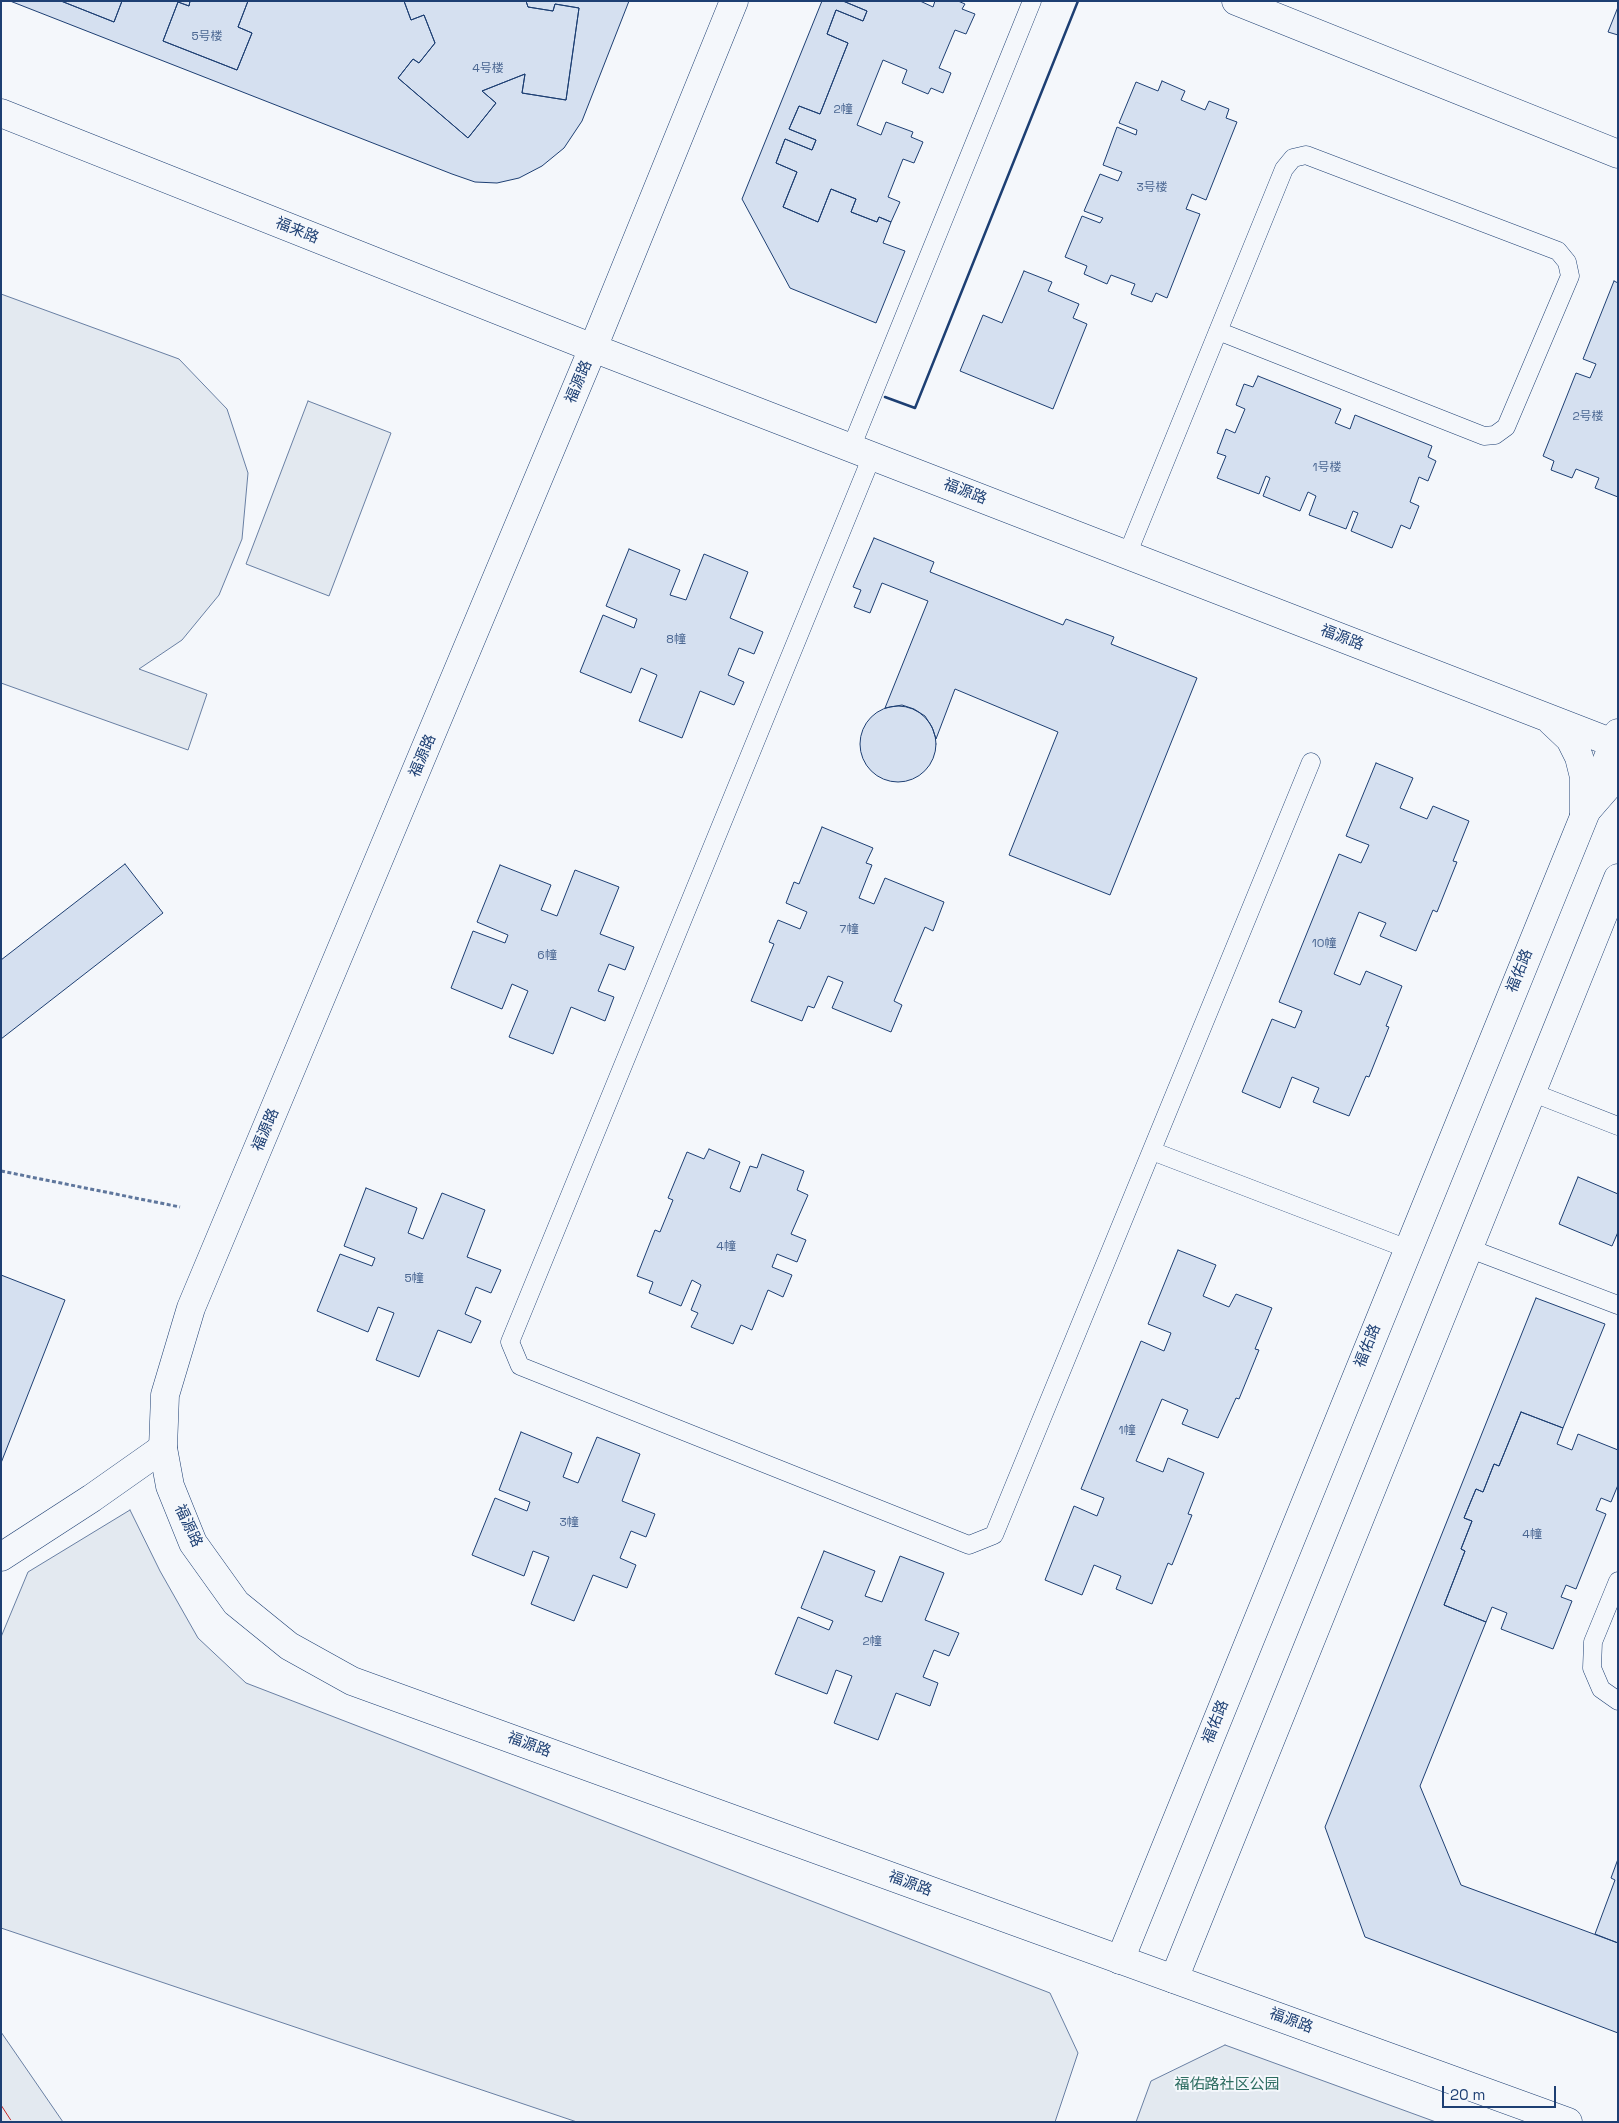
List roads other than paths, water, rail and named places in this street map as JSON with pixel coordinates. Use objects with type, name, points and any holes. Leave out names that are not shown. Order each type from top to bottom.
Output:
[{"type":"street","points":[[594,348],[734,1]]},
{"type":"street","points":[[1236,1],[1618,154]]},
{"type":"street","name":"福来路","points":[[1,113],[594,348]]},
{"type":"street","name":"福源路","points":[[1568,2122],[352,1681],[290,1646],[236,1603],[193,1544],[170,1486],[163,1448],[165,1395],[192,1308],[594,348],[1548,718],[1616,740]]},
{"type":"street","points":[[1548,718],[1570,739],[1579,757],[1584,776],[1584,814]]},
{"type":"street","name":"福佑路","points":[[1120,1960],[1584,814],[1616,740]]},
{"type":"street","points":[[1584,814],[1608,786],[1618,778]]},
{"type":"street","points":[[1174,1979],[1618,878]]},
{"type":"street","points":[[1,1557],[92,1498],[163,1448]]},
{"type":"lane","points":[[1032,1],[861,452],[510,1342],[520,1366],[969,1545],[994,1535],[1312,762]]},
{"type":"lane","points":[[1127,555],[1218,331],[1284,169],[1293,158],[1306,155],[1558,251],[1567,262],[1570,276],[1506,427],[1495,435],[1484,436],[1218,331]]},
{"type":"lane","points":[[1531,1092],[1618,1126]]},
{"type":"lane","points":[[1152,1151],[1408,1249]]},
{"type":"lane","points":[[1468,1248],[1618,1306]]},
{"type":"lane","points":[[1618,1581],[1593,1642],[1592,1668],[1601,1689],[1618,1701]]},
{"type":"park label","name":"福佑路社区公园","points":[[1227,2085]]}]
